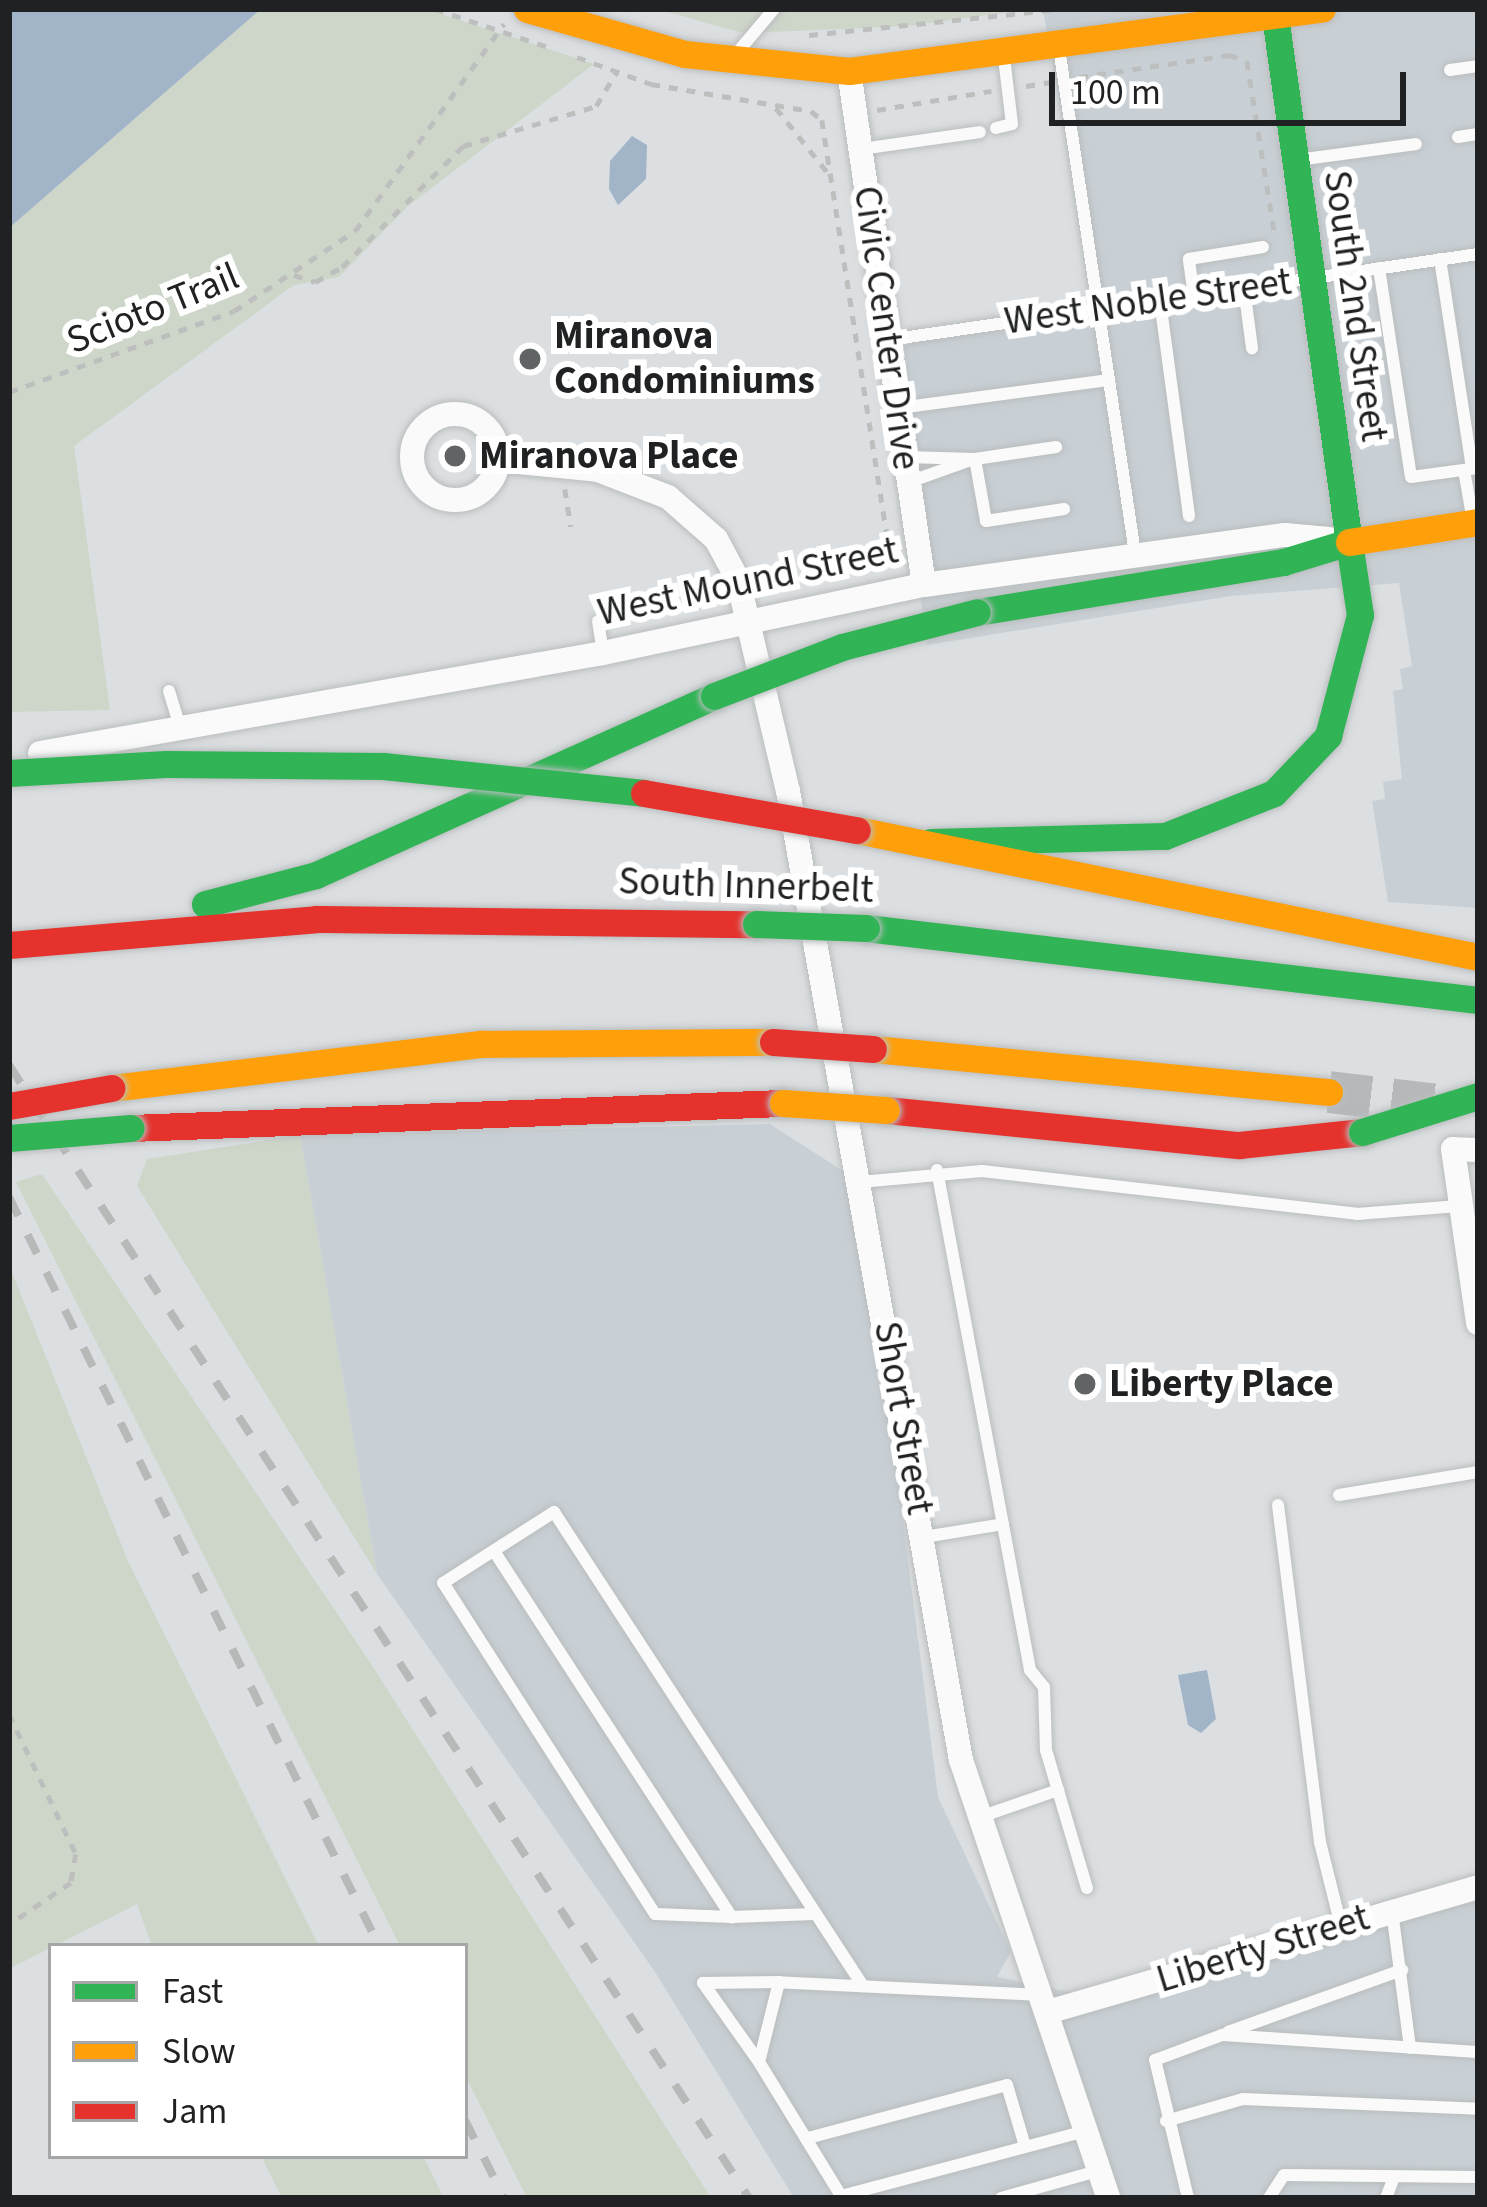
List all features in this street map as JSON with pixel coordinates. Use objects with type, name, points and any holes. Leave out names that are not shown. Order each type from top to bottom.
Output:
[{"type":"main road","points":[[527,9],[730,62],[849,71],[1004,55],[1274,12],[1322,9]]},
{"type":"main road","name":"South 2nd Street","points":[[932,842],[1165,836],[1274,793],[1328,736],[1350,671],[1360,615],[1274,12]]},
{"type":"main road","name":"West Mound Street","points":[[1349,542],[1476,523]]},
{"type":"main road","points":[[46,940],[316,875],[714,696],[842,647],[977,612],[1283,562],[1349,542]]},
{"type":"main road","points":[[9,773],[166,764],[383,766],[619,789],[932,842],[1478,957]]},
{"type":"main road","name":"South Innerbelt","points":[[9,944],[316,919],[866,928],[1478,1000]]},
{"type":"main road","points":[[9,1106],[111,1088],[482,1044],[773,1042],[1329,1092]]},
{"type":"main road","points":[[9,1138],[130,1128],[783,1103],[1239,1145],[1362,1132],[1478,1096]]},
{"type":"street","name":"Civic Center Drive","points":[[849,71],[924,585]]},
{"type":"street","points":[[498,460],[565,466],[668,497],[696,517],[730,560],[749,623]]},
{"type":"street","name":"West Mound Street","points":[[37,753],[604,653],[924,585],[1285,535],[1349,542]]},
{"type":"street","name":"Short Street","points":[[749,623],[860,1182],[952,1720],[979,1817],[1108,2198]]},
{"type":"street","points":[[1466,1149],[1459,1206],[1478,1323]]},
{"type":"street","name":"Liberty Street","points":[[1045,2003],[1478,1887]]},
{"type":"lane","points":[[730,62],[774,9]]},
{"type":"lane","points":[[1058,46],[1135,553]]},
{"type":"lane","points":[[996,128],[1012,124],[1004,55]]},
{"type":"lane","points":[[1450,70],[1478,66]]},
{"type":"lane","points":[[860,149],[980,132]]},
{"type":"lane","points":[[1458,137],[1478,134]]},
{"type":"lane","points":[[1296,160],[1416,144]]},
{"type":"lane","points":[[1194,296],[1189,259],[1263,247]]},
{"type":"lane","name":"West Noble Street","points":[[888,340],[1478,254]]},
{"type":"lane","points":[[1440,260],[1476,523]]},
{"type":"lane","points":[[1379,268],[1411,477],[1471,469]]},
{"type":"lane","points":[[1244,288],[1252,348]]},
{"type":"lane","points":[[1160,301],[1189,516]]},
{"type":"lane","points":[[898,409],[1109,380]]},
{"type":"lane","points":[[908,470],[1056,447]]},
{"type":"lane","points":[[908,470],[975,459]]},
{"type":"lane","points":[[975,459],[986,521],[1064,509]]},
{"type":"lane","points":[[602,619],[604,653]]},
{"type":"lane","points":[[169,691],[181,730]]},
{"type":"lane","points":[[860,1182],[937,1170],[1357,1214],[1459,1206]]},
{"type":"lane","points":[[937,1170],[1030,1670],[1044,1687],[1046,1750],[1087,1888]]},
{"type":"lane","points":[[1339,1495],[1478,1472]]},
{"type":"lane","points":[[1278,1505],[1320,1842],[1341,1926]]},
{"type":"lane","points":[[814,1914],[655,1914],[443,1583],[554,1512],[863,1986]]},
{"type":"lane","points":[[924,1537],[1003,1524]]},
{"type":"lane","points":[[494,1551],[732,1917]]},
{"type":"lane","points":[[979,1817],[1058,1790]]},
{"type":"lane","points":[[1392,1910],[1410,2048]]},
{"type":"lane","points":[[1188,2198],[1155,2060],[1402,1970]]},
{"type":"lane","points":[[759,2062],[779,1982]]},
{"type":"lane","points":[[1045,2003],[863,1986],[703,1983],[759,2062],[841,2196],[1086,2131]]},
{"type":"lane","points":[[1222,2035],[1478,2052]]},
{"type":"lane","points":[[808,2138],[1007,2085],[1025,2146]]},
{"type":"lane","points":[[1166,2121],[1243,2099],[1478,2109]]},
{"type":"lane","points":[[1001,2198],[1099,2170]]},
{"type":"lane","points":[[1269,2198],[1284,2175],[1478,2177]]},
{"type":"lane","points":[[1386,2198],[1394,2177]]},
{"type":"path","points":[[435,9],[684,92],[771,105],[822,120],[836,185],[890,576]]},
{"type":"path","points":[[755,33],[910,30],[1060,9]]},
{"type":"path","name":"Scioto Trail","points":[[9,392],[234,311],[355,231],[491,42]]},
{"type":"path","points":[[855,113],[1229,55],[1247,61],[1282,283]]},
{"type":"path","points":[[293,274],[316,282],[342,267],[463,146],[596,106],[617,71]]},
{"type":"path","points":[[771,105],[824,158],[836,185]]},
{"type":"path","points":[[565,466],[571,527]]},
{"type":"path","points":[[602,619],[666,602],[730,560]]},
{"type":"path","points":[[9,1714],[76,1854],[71,1883],[9,1925]]},
{"type":"shaded area","points":[[261,9],[426,9],[594,64],[408,206],[339,277],[294,285],[74,446],[110,710],[9,712],[9,228]]},
{"type":"shaded area","points":[[657,9],[1031,9],[908,26],[739,32]]},
{"type":"shaded area","points":[[1043,9],[1478,9],[1478,908],[1388,902],[1372,801],[1385,799],[1383,782],[1402,779],[1393,691],[1403,689],[1400,669],[1412,666],[1399,583],[1231,596],[927,645],[886,341],[1096,311]]},
{"type":"shaded area","points":[[770,1124],[860,1182],[938,1797],[1011,1952],[997,1977],[1103,1999],[1478,1883],[1478,2198],[794,2198],[655,1972],[377,1574],[300,1135]]},
{"type":"shaded area","points":[[300,1135],[377,1574],[137,1186],[147,1159]]},
{"type":"shaded area","points":[[42,1174],[371,1664],[711,2198],[527,2198],[468,2081],[468,1943],[398,1943],[16,1182]]},
{"type":"shaded area","points":[[9,1265],[128,1561],[318,1943],[151,1943],[137,1904],[60,1943],[48,1943],[48,1949],[9,1969]]},
{"type":"shaded area","points":[[262,2159],[424,2159],[444,2198],[282,2198]]},
{"type":"water","points":[[9,9],[261,9],[9,228]]},
{"type":"water","points":[[632,136],[647,145],[646,179],[618,205],[609,189],[610,161]]},
{"type":"water","points":[[1207,1670],[1216,1719],[1201,1733],[1188,1725],[1178,1675]]},
{"type":"tunnel","points":[[1329,1092],[1447,1106]]},
{"type":"railway","points":[[9,1065],[749,2198]]},
{"type":"railway","points":[[9,1197],[378,1943]]},
{"type":"railway","points":[[468,2126],[504,2198]]},
{"type":"traffic: fast","points":[[1274,9],[1349,542]]},
{"type":"traffic: fast","points":[[931,842],[1165,836],[1274,793],[1328,736],[1360,615],[1349,542],[1283,562],[977,612]]},
{"type":"traffic: fast","points":[[714,696],[842,647],[977,612]]},
{"type":"traffic: fast","points":[[205,904],[316,875],[714,696]]},
{"type":"traffic: fast","points":[[9,773],[166,764],[383,766],[644,793]]},
{"type":"traffic: fast","points":[[756,924],[866,928]]},
{"type":"traffic: fast","points":[[866,928],[1478,1000]]},
{"type":"traffic: fast","points":[[1362,1132],[1478,1096]]},
{"type":"traffic: fast","points":[[9,1138],[131,1128]]},
{"type":"traffic: slow","points":[[527,9],[685,54],[849,71],[1322,9]]},
{"type":"traffic: slow","points":[[1349,542],[1478,522]]},
{"type":"traffic: slow","points":[[857,830],[1478,957]]},
{"type":"traffic: slow","points":[[111,1088],[481,1044],[773,1042]]},
{"type":"traffic: slow","points":[[873,1049],[1329,1092]]},
{"type":"traffic: slow","points":[[783,1103],[886,1110]]},
{"type":"traffic: jam","points":[[644,793],[857,830]]},
{"type":"traffic: jam","points":[[9,945],[316,919],[756,924]]},
{"type":"traffic: jam","points":[[773,1042],[873,1049]]},
{"type":"traffic: jam","points":[[9,1106],[111,1088]]},
{"type":"traffic: jam","points":[[131,1128],[783,1103]]},
{"type":"traffic: jam","points":[[886,1110],[1239,1145],[1362,1132]]},
{"type":"place","name":"Miranova Condominiums","points":[[530,359]]},
{"type":"place","name":"Miranova Place","points":[[455,456]]},
{"type":"place","name":"Liberty Place","points":[[1085,1384]]}]
